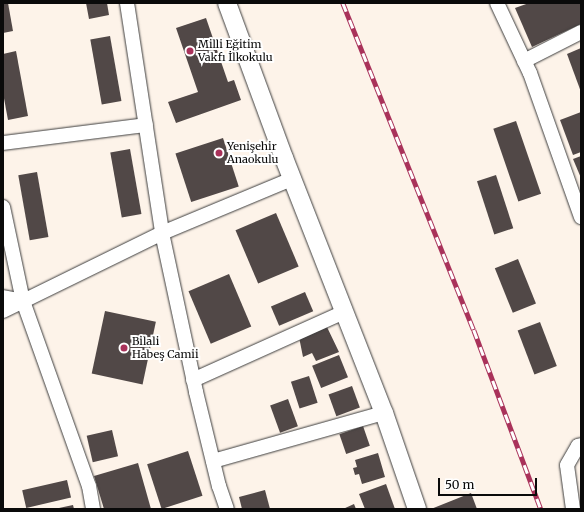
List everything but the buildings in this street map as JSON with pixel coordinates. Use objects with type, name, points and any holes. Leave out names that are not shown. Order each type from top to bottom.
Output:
[{"type":"street","points":[[127,3],[162,233],[193,380],[227,509]]},
{"type":"street","points":[[227,3],[292,179],[384,414],[417,509]]},
{"type":"street","points":[[497,3],[524,60],[581,217]]},
{"type":"street","points":[[524,60],[581,32]]},
{"type":"street","points":[[3,143],[146,125]]},
{"type":"street","points":[[3,311],[162,233],[292,179]]},
{"type":"street","points":[[3,207],[23,301],[89,486],[93,509]]},
{"type":"street","points":[[3,297],[23,301]]},
{"type":"street","points":[[193,380],[344,312]]},
{"type":"street","points":[[213,460],[384,414]]},
{"type":"street","points":[[573,509],[567,465],[578,446],[581,445]]},
{"type":"railway","points":[[343,3],[474,330],[541,509]]},
{"type":"place","name":"Milli Eğitim Vakfı İlkokulu","points":[[190,51]]},
{"type":"place","name":"Yenişehir Anaokulu","points":[[219,153]]},
{"type":"place","name":"Bilali Habeş Camii","points":[[124,348]]}]
